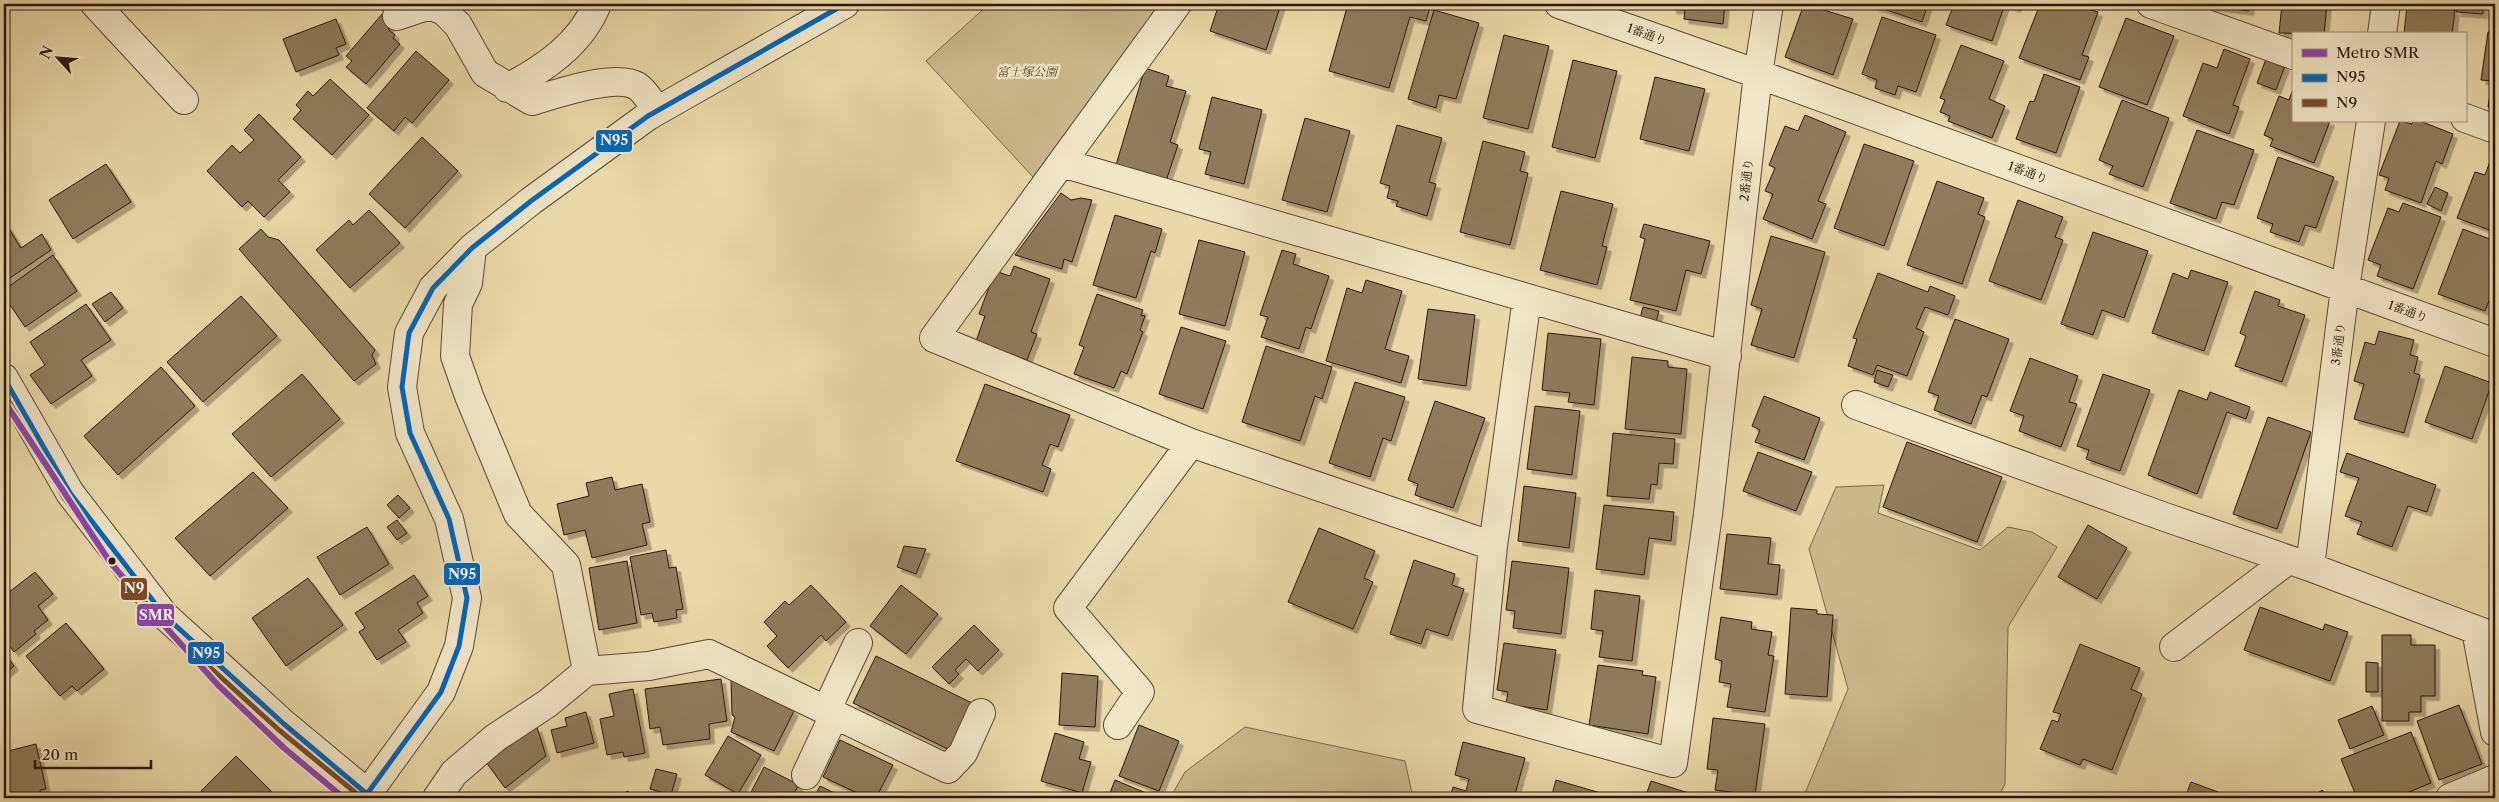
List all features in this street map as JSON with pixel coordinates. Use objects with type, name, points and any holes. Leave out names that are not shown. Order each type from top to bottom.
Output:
[{"type":"street","points":[[94,4],[184,100]]},
{"type":"street","points":[[507,88],[538,72],[572,42],[590,22],[597,4]]},
{"type":"street","points":[[4,378],[70,493],[164,615],[284,724],[370,796],[441,692],[459,646],[467,598],[449,519],[410,433],[402,387],[409,333],[433,288],[472,248],[531,201],[657,110],[844,4]]},
{"type":"street","points":[[1177,4],[934,338],[1191,443],[1493,546],[1527,298]]},
{"type":"street","name":"2番通り","points":[[1493,546],[1477,709],[1672,763],[1708,514],[1758,74],[1769,4]]},
{"type":"street","points":[[2382,32],[2386,4]]},
{"type":"street","points":[[397,16],[430,5],[444,11],[458,25],[485,73],[507,88],[532,101],[602,82],[633,84],[639,87],[657,110]]},
{"type":"street","name":"1番通り","points":[[1568,5],[2495,343]]},
{"type":"street","points":[[2168,7],[2292,55]]},
{"type":"street","points":[[2466,118],[2495,129]]},
{"type":"street","name":"3番通り","points":[[2299,564],[2345,288],[2370,122]]},
{"type":"street","points":[[1062,163],[1727,356]]},
{"type":"street","points":[[472,248],[468,283],[458,304],[455,356],[469,396],[518,514],[566,564],[587,672]]},
{"type":"street","points":[[1856,405],[2486,633],[2495,732]]},
{"type":"street","points":[[1118,725],[1140,692],[1068,608],[1191,443]]},
{"type":"street","points":[[2174,647],[2299,564]]},
{"type":"street","points":[[806,775],[858,643]]},
{"type":"street","points":[[437,798],[454,773],[495,738],[548,703],[587,672],[650,666],[710,654],[948,768],[962,752],[981,713]]},
{"type":"street","points":[[2450,798],[2495,779]]},
{"type":"green space","name":"富士塚公園","points":[[989,4],[1163,4],[1033,177],[926,61]]},
{"type":"green space","points":[[1884,485],[1878,513],[1980,550],[2008,527],[2032,532],[2057,547],[2008,627],[2005,784],[1998,798],[1798,798],[1806,791],[1848,689],[1809,549],[1836,487]]},
{"type":"green space","points":[[1245,727],[1405,761],[1413,798],[1170,798],[1185,772]]},
{"type":"building","points":[[1219,4],[1281,4],[1266,50],[1210,31]]},
{"type":"building","points":[[1348,4],[1431,4],[1426,21],[1410,17],[1389,88],[1329,71]]},
{"type":"building","points":[[1672,4],[1725,4],[1723,24],[1684,19],[1685,10],[1672,9]]},
{"type":"building","points":[[1804,4],[1853,19],[1833,75],[1785,57]]},
{"type":"building","points":[[1869,4],[1928,4],[1922,22]]},
{"type":"building","points":[[1954,4],[2005,4],[1992,41],[1946,25]]},
{"type":"building","points":[[2005,4],[2018,4],[2016,8]]},
{"type":"building","points":[[2040,4],[2056,7],[2058,4],[2082,4],[2081,7],[2098,12],[2082,55],[2089,57],[2080,80],[2019,58]]},
{"type":"building","points":[[2197,4],[2250,4],[2249,11]]},
{"type":"building","points":[[2282,4],[2327,4],[2324,32],[2279,33]]},
{"type":"building","points":[[2457,4],[2483,4],[2483,14],[2456,12]]},
{"type":"building","points":[[2407,5],[2455,10],[2452,32],[2404,32]]},
{"type":"building","points":[[1434,10],[1479,23],[1456,99],[1439,95],[1436,108],[1408,99]]},
{"type":"building","points":[[383,13],[393,23],[388,29],[395,35],[393,38],[400,44],[366,84],[346,67],[352,61],[346,56]]},
{"type":"building","points":[[1882,17],[1936,35],[1916,92],[1898,86],[1895,95],[1875,88],[1877,80],[1862,74]]},
{"type":"building","points":[[2126,18],[2174,36],[2147,105],[2099,87]]},
{"type":"building","points":[[336,19],[346,44],[336,48],[339,55],[296,72],[283,39]]},
{"type":"building","points":[[2488,32],[2495,33],[2495,108],[2488,107],[2492,81],[2481,80]]},
{"type":"building","points":[[1504,35],[1549,46],[1528,129],[1483,118]]},
{"type":"building","points":[[1961,45],[2004,61],[1989,99],[2005,106],[1992,138],[1948,121],[1950,116],[1940,112],[1945,100],[1940,98]]},
{"type":"building","points":[[2224,49],[2250,59],[2233,105],[2239,107],[2229,134],[2183,116],[2203,63],[2217,68]]},
{"type":"building","points":[[416,51],[449,80],[412,123],[405,117],[394,131],[367,108]]},
{"type":"building","points":[[2266,59],[2285,66],[2276,90],[2257,83]]},
{"type":"building","points":[[1573,60],[1617,71],[1595,158],[1552,147]]},
{"type":"building","points":[[1145,68],[1169,76],[1166,86],[1186,91],[1170,142],[1178,145],[1166,181],[1116,165]]},
{"type":"building","points":[[2044,74],[2080,87],[2056,153],[2016,139],[2030,101],[2034,102]]},
{"type":"building","points":[[1655,77],[1705,89],[1689,151],[1640,139]]},
{"type":"building","points":[[330,79],[369,115],[332,155],[293,119],[301,110],[296,105],[308,91],[313,96]]},
{"type":"building","points":[[2292,92],[2292,122],[2330,122],[2314,163],[2270,146],[2273,139],[2264,135],[2279,96],[2289,100]]},
{"type":"building","points":[[1212,97],[1262,110],[1244,184],[1205,174],[1211,152],[1199,149]]},
{"type":"building","points":[[2122,100],[2169,118],[2143,187],[2109,174],[2113,166],[2099,160]]},
{"type":"building","points":[[259,114],[301,157],[278,180],[290,192],[264,217],[248,201],[242,207],[207,171],[232,145],[240,153],[254,140],[244,130]]},
{"type":"building","points":[[1805,115],[1846,132],[1818,201],[1826,204],[1812,239],[1763,219],[1773,194],[1765,191],[1775,168],[1769,165],[1785,126],[1798,131]]},
{"type":"building","points":[[1305,118],[1350,131],[1327,212],[1282,200]]},
{"type":"building","points":[[2400,122],[2412,124],[2413,122],[2423,122],[2453,134],[2442,164],[2436,161],[2421,203],[2385,190],[2389,178],[2379,175]]},
{"type":"building","points":[[1397,125],[1442,138],[1429,182],[1436,184],[1427,216],[1396,206],[1398,201],[1387,198],[1390,186],[1380,183]]},
{"type":"building","points":[[2197,130],[2254,150],[2234,205],[2222,202],[2216,219],[2170,203]]},
{"type":"building","points":[[422,137],[458,171],[405,228],[369,194]]},
{"type":"building","points":[[1483,141],[1525,152],[1520,171],[1528,173],[1510,245],[1460,232]]},
{"type":"building","points":[[1864,144],[1914,161],[1884,246],[1834,228]]},
{"type":"building","points":[[2492,156],[2495,157],[2495,232],[2457,218],[2475,172],[2485,175]]},
{"type":"building","points":[[2278,157],[2334,177],[2316,228],[2305,225],[2299,242],[2270,232],[2273,224],[2257,218]]},
{"type":"building","points":[[106,164],[131,202],[73,239],[49,200]]},
{"type":"building","points":[[1937,181],[1984,198],[1978,214],[1985,217],[1962,284],[1907,265]]},
{"type":"building","points":[[2435,187],[2448,193],[2441,211],[2427,204]]},
{"type":"building","points":[[1561,191],[1613,204],[1602,246],[1607,247],[1597,285],[1540,270]]},
{"type":"building","points":[[1061,193],[1071,200],[1081,198],[1092,200],[1072,262],[1064,259],[1062,269],[1015,255]]},
{"type":"building","points":[[2018,200],[2063,217],[2055,237],[2063,240],[2041,300],[1989,281]]},
{"type":"building","points":[[2403,203],[2441,217],[2413,289],[2377,276],[2381,265],[2368,260],[2388,208],[2399,212]]},
{"type":"building","points":[[369,210],[400,243],[350,288],[316,250],[349,220],[353,225]]},
{"type":"building","points":[[1115,215],[1162,229],[1155,253],[1151,251],[1136,298],[1093,285]]},
{"type":"building","points":[[6,224],[21,248],[42,234],[51,250],[4,282],[4,225]]},
{"type":"building","points":[[1644,224],[1710,241],[1701,274],[1686,270],[1676,311],[1630,300],[1645,239],[1640,237]]},
{"type":"building","points":[[261,229],[268,237],[279,240],[375,350],[372,355],[376,364],[354,381],[239,249]]},
{"type":"building","points":[[2463,229],[2495,241],[2495,291],[2493,291],[2485,311],[2438,294]]},
{"type":"building","points":[[2093,232],[2148,251],[2124,318],[2102,310],[2093,335],[2061,324]]},
{"type":"building","points":[[1771,236],[1825,252],[1794,358],[1751,345],[1762,309],[1751,305]]},
{"type":"building","points":[[1199,240],[1245,252],[1225,326],[1179,314]]},
{"type":"building","points":[[1282,250],[1296,254],[1293,264],[1329,276],[1311,329],[1306,327],[1299,349],[1261,337],[1268,317],[1260,315]]},
{"type":"building","points":[[53,255],[77,291],[25,327],[4,296],[4,290]]},
{"type":"building","points":[[1014,266],[1050,279],[1031,332],[1037,334],[1027,360],[976,341],[985,316],[979,314],[995,271],[1010,276]]},
{"type":"building","points":[[2191,270],[2228,282],[2204,351],[2152,333],[2173,273],[2188,279]]},
{"type":"building","points":[[1878,273],[1928,292],[1930,286],[1955,296],[1948,315],[1925,307],[1916,328],[1924,332],[1907,376],[1877,365],[1873,375],[1848,366],[1857,339],[1853,338]]},
{"type":"building","points":[[1366,280],[1402,291],[1385,349],[1409,356],[1401,383],[1326,361],[1347,288],[1362,293]]},
{"type":"building","points":[[2255,291],[2280,300],[2278,306],[2305,315],[2282,382],[2235,366],[2246,336],[2240,333]]},
{"type":"building","points":[[111,292],[123,308],[105,322],[92,304]]},
{"type":"building","points":[[1097,294],[1143,310],[1141,315],[1145,316],[1140,330],[1143,332],[1127,374],[1121,371],[1114,388],[1074,374],[1084,347],[1079,345]]},
{"type":"building","points":[[241,296],[277,336],[203,402],[167,362]]},
{"type":"building","points":[[86,304],[111,340],[81,360],[92,376],[51,404],[30,375],[45,365],[30,342]]},
{"type":"building","points":[[1643,307],[1659,311],[1656,322],[1640,318]]},
{"type":"building","points":[[1428,309],[1475,315],[1466,386],[1418,379]]},
{"type":"building","points":[[1955,319],[2009,339],[1987,397],[1982,395],[1971,424],[1934,410],[1939,396],[1928,392]]},
{"type":"building","points":[[1181,327],[1226,341],[1203,409],[1159,394]]},
{"type":"building","points":[[2379,331],[2414,340],[2410,355],[2418,357],[2414,373],[2420,375],[2404,433],[2354,419],[2364,384],[2354,381],[2365,342],[2375,345]]},
{"type":"building","points":[[1548,333],[1601,339],[1594,405],[1568,402],[1570,393],[1542,390]]},
{"type":"building","points":[[1266,346],[1332,367],[1322,399],[1315,396],[1300,441],[1242,422]]},
{"type":"building","points":[[1632,357],[1668,361],[1668,367],[1687,369],[1681,434],[1625,429]]},
{"type":"building","points":[[2030,358],[2078,376],[2069,402],[2077,404],[2061,447],[2019,431],[2024,416],[2010,411]]},
{"type":"building","points":[[2445,366],[2492,383],[2472,439],[2425,422]]},
{"type":"building","points":[[161,367],[195,406],[118,475],[84,436]]},
{"type":"building","points":[[1877,370],[1893,375],[1888,387],[1874,382]]},
{"type":"building","points":[[302,374],[340,419],[271,477],[232,434]]},
{"type":"building","points":[[2103,374],[2150,390],[2120,471],[2086,459],[2089,450],[2077,446]]},
{"type":"building","points":[[1355,382],[1405,397],[1391,441],[1383,438],[1370,477],[1329,463]]},
{"type":"building","points":[[985,384],[1070,415],[1058,447],[1050,444],[1042,465],[1051,469],[1043,492],[956,461]]},
{"type":"building","points":[[2179,390],[2207,400],[2210,392],[2250,407],[2246,419],[2227,412],[2197,494],[2148,475]]},
{"type":"building","points":[[1764,396],[1820,418],[1804,460],[1755,442],[1760,430],[1752,426]]},
{"type":"building","points":[[1435,401],[1485,418],[1453,508],[1415,495],[1418,484],[1408,480]]},
{"type":"building","points":[[1535,406],[1580,411],[1572,475],[1527,469]]},
{"type":"building","points":[[2268,417],[2311,432],[2277,529],[2233,514]]},
{"type":"building","points":[[1613,433],[1675,439],[1673,464],[1659,463],[1657,485],[1651,484],[1649,499],[1607,496]]},
{"type":"building","points":[[1907,442],[2002,477],[1977,542],[1883,507]]},
{"type":"building","points":[[1758,452],[1812,472],[1796,511],[1743,491]]},
{"type":"building","points":[[2347,453],[2436,485],[2427,512],[2408,506],[2392,547],[2357,534],[2362,522],[2345,516],[2359,478],[2340,472]]},
{"type":"building","points":[[253,472],[288,508],[210,576],[175,538]]},
{"type":"building","points":[[612,477],[615,490],[642,484],[650,522],[642,524],[647,545],[592,558],[585,530],[564,535],[557,504],[589,496],[586,483]]},
{"type":"building","points":[[1524,486],[1576,493],[1569,548],[1518,541]]},
{"type":"building","points":[[398,495],[410,508],[399,518],[387,505]]},
{"type":"building","points":[[1604,505],[1674,512],[1671,541],[1649,538],[1644,575],[1596,569]]},
{"type":"building","points":[[397,520],[407,533],[397,540],[387,527]]},
{"type":"building","points":[[2088,525],[2127,548],[2097,599],[2058,577]]},
{"type":"building","points":[[367,527],[389,564],[340,595],[317,557]]},
{"type":"building","points":[[1319,528],[1375,551],[1364,578],[1373,582],[1353,629],[1288,602]]},
{"type":"building","points":[[1727,534],[1771,538],[1768,564],[1780,565],[1777,595],[1720,589]]},
{"type":"building","points":[[904,546],[926,549],[916,574],[897,567]]},
{"type":"building","points":[[666,550],[669,568],[676,567],[683,609],[676,610],[677,618],[654,622],[652,613],[641,615],[630,557]]},
{"type":"building","points":[[1414,560],[1455,574],[1452,585],[1464,589],[1448,636],[1426,629],[1421,644],[1390,634]]},
{"type":"building","points":[[627,561],[637,623],[599,630],[589,568]]},
{"type":"building","points":[[1512,561],[1569,568],[1561,634],[1513,628],[1515,611],[1506,610]]},
{"type":"building","points":[[35,572],[53,594],[38,606],[48,620],[34,631],[36,634],[14,652],[4,638],[4,596]]},
{"type":"building","points":[[414,575],[428,596],[417,603],[423,613],[398,630],[406,642],[377,660],[359,632],[365,628],[355,613]]},
{"type":"building","points":[[308,578],[343,625],[286,666],[252,618]]},
{"type":"building","points":[[811,585],[846,622],[826,641],[821,635],[788,668],[767,646],[777,636],[764,622],[785,601],[789,605]]},
{"type":"building","points":[[901,585],[938,614],[906,654],[870,626]]},
{"type":"building","points":[[1595,590],[1640,596],[1632,661],[1599,657],[1603,631],[1591,629]]},
{"type":"building","points":[[2260,607],[2323,630],[2325,624],[2348,632],[2330,681],[2244,650]]},
{"type":"building","points":[[1791,608],[1817,610],[1817,614],[1833,615],[1827,697],[1785,694]]},
{"type":"building","points":[[1721,617],[1752,622],[1751,629],[1772,632],[1768,655],[1774,656],[1765,712],[1727,707],[1731,684],[1719,682],[1722,661],[1715,659]]},
{"type":"building","points":[[66,623],[104,669],[77,691],[72,686],[60,696],[26,656]]},
{"type":"building","points":[[974,625],[999,650],[978,671],[966,659],[955,670],[959,674],[949,684],[932,667]]},
{"type":"building","points":[[2382,635],[2411,635],[2411,645],[2435,645],[2435,696],[2421,696],[2421,712],[2409,712],[2409,721],[2382,721]]},
{"type":"building","points":[[1504,643],[1556,650],[1547,710],[1506,704],[1508,692],[1497,690]]},
{"type":"building","points":[[2080,644],[2140,668],[2131,689],[2142,694],[2112,770],[2083,759],[2080,765],[2040,749],[2052,720],[2058,722],[2061,714],[2053,712]]},
{"type":"building","points":[[4,652],[14,666],[4,675]]},
{"type":"building","points":[[876,656],[972,703],[950,750],[853,703]]},
{"type":"building","points":[[2366,662],[2378,663],[2378,692],[2366,692]]},
{"type":"building","points":[[1598,665],[1643,671],[1642,675],[1656,677],[1648,734],[1589,725]]},
{"type":"building","points":[[1062,673],[1098,676],[1095,727],[1059,725]]},
{"type":"building","points":[[721,679],[727,721],[709,724],[710,739],[663,745],[660,727],[650,729],[645,689]]},
{"type":"building","points":[[731,680],[794,711],[774,751],[731,732],[735,717],[732,715]]},
{"type":"building","points":[[633,689],[645,753],[624,757],[623,752],[607,755],[600,719],[614,716],[609,694]]},
{"type":"building","points":[[2459,705],[2482,764],[2439,780],[2417,721]]},
{"type":"building","points":[[2372,706],[2384,735],[2350,749],[2338,720]]},
{"type":"building","points":[[586,712],[594,743],[557,753],[551,730],[567,726],[565,718]]},
{"type":"building","points":[[1713,718],[1765,724],[1755,795],[1715,790],[1718,770],[1707,769]]},
{"type":"building","points":[[1139,725],[1179,741],[1159,791],[1119,776]]},
{"type":"building","points":[[537,727],[546,756],[505,788],[486,762],[522,733],[524,736]]},
{"type":"building","points":[[2411,732],[2431,783],[2394,798],[2357,798],[2341,759]]},
{"type":"building","points":[[1055,733],[1084,742],[1079,759],[1091,762],[1082,793],[1041,781]]},
{"type":"building","points":[[728,736],[761,755],[738,794],[705,775]]},
{"type":"building","points":[[840,740],[893,765],[876,798],[868,798],[823,777]]},
{"type":"building","points":[[1463,742],[1525,758],[1514,798],[1450,798],[1453,787],[1466,791],[1469,779],[1455,775]]},
{"type":"building","points":[[36,744],[46,789],[40,790],[42,798],[4,798],[4,752]]},
{"type":"building","points":[[236,756],[271,791],[264,798],[209,798],[201,791]]},
{"type":"building","points":[[764,767],[799,785],[791,798],[748,798]]},
{"type":"building","points":[[656,769],[677,774],[671,795],[650,789]]},
{"type":"building","points":[[1115,780],[1158,798],[1108,798]]},
{"type":"building","points":[[1556,780],[1604,794],[1603,798],[1551,798]]},
{"type":"building","points":[[1651,781],[1704,798],[1645,798]]},
{"type":"building","points":[[2191,782],[2234,798],[2185,798]]},
{"type":"building","points":[[820,786],[845,798],[814,798]]},
{"type":"building","points":[[2322,790],[2329,798],[2311,798]]},
{"type":"building","points":[[627,791],[637,798],[622,798]]},
{"type":"metro line","name":"SMR","points":[[4,401],[110,562],[162,623],[218,685],[284,748],[344,798]]},
{"type":"transit line","name":"N95","points":[[4,378],[70,493],[164,615],[284,724],[367,794],[441,692],[459,646],[467,598],[449,519],[410,433],[402,387],[409,333],[433,288],[472,248],[531,201],[648,116],[845,4]]},
{"type":"transit line","name":"N9","points":[[4,393],[64,498],[158,620],[279,730],[362,798]]}]
